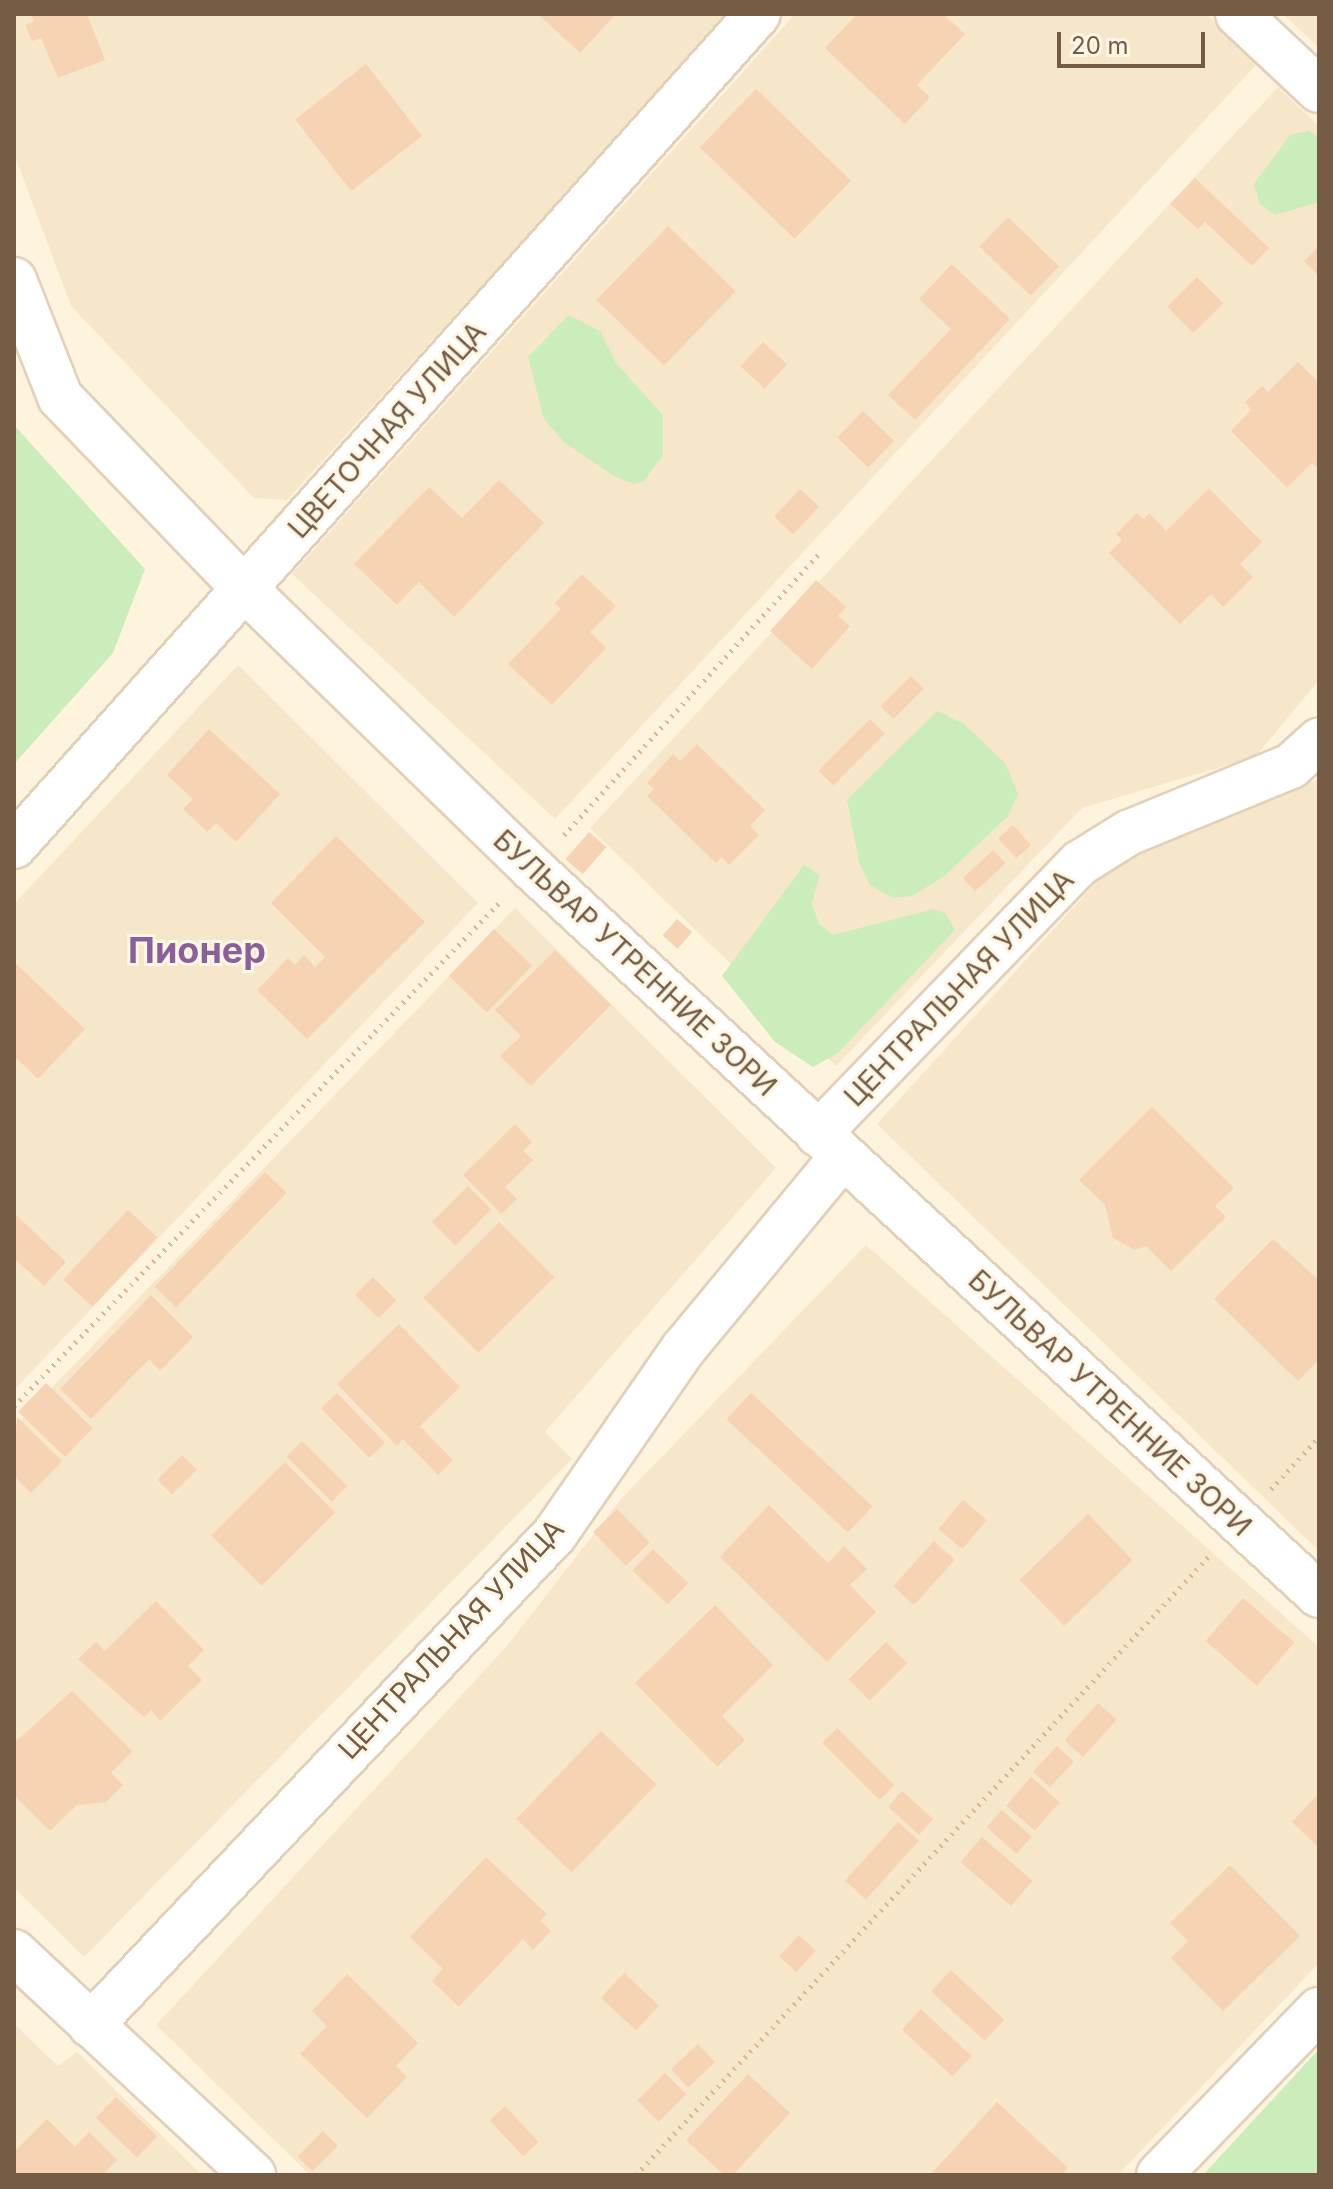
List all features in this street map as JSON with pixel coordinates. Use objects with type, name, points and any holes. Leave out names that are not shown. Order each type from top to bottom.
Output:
[{"type":"street","name":"ЦВЕТОЧНАЯ УЛИЦА","points":[[14,846],[758,14]]},
{"type":"street","points":[[1238,14],[1319,90]]},
{"type":"street","name":"БУЛЬВАР УТРЕННИЕ ЗОРИ","points":[[14,280],[28,361],[245,589],[533,869],[1319,1595]]},
{"type":"street","name":"ЦЕНТРАЛЬНАЯ УЛИЦА","points":[[91,2025],[555,1534],[830,1145],[1080,863],[1128,833],[1291,766],[1319,741]]},
{"type":"street","points":[[14,1952],[253,2175]]},
{"type":"street","points":[[1159,2175],[1319,2010]]},
{"type":"path","points":[[14,1406],[533,869],[821,552]]},
{"type":"path","points":[[636,2175],[1319,1437]]},
{"type":"shaded area","points":[[14,14],[729,14],[287,500],[254,498],[71,306],[14,154]]},
{"type":"shaded area","points":[[795,14],[1206,14],[1258,63],[555,819],[292,574]]},
{"type":"shaded area","points":[[1283,14],[1319,14],[1319,48]]},
{"type":"shaded area","points":[[1278,87],[1319,126],[1319,680],[1255,757],[1082,808],[836,1066],[590,828]]},
{"type":"shaded area","points":[[238,665],[478,903],[14,1390],[14,904]]},
{"type":"shaded area","points":[[1319,779],[1319,1551],[877,1124],[1126,849]]},
{"type":"shaded area","points":[[515,908],[776,1168],[545,1432],[572,1459],[84,1957],[14,1888],[14,1427]]},
{"type":"shaded area","points":[[866,1245],[1319,1647],[1319,1963],[1118,2175],[310,2175],[156,2025],[506,1647],[621,1499]]},
{"type":"shaded area","points":[[14,2024],[58,2066],[77,2052],[202,2175],[14,2175]]},
{"type":"green space","points":[[1309,131],[1319,137],[1319,202],[1275,215],[1260,204],[1254,184],[1290,135]]},
{"type":"green space","points":[[569,315],[600,331],[616,363],[663,415],[663,455],[644,481],[634,484],[614,476],[565,443],[544,419],[528,357]]},
{"type":"green space","points":[[14,425],[145,569],[113,653],[14,764]]},
{"type":"green space","points":[[937,711],[964,724],[1005,763],[1018,794],[1008,816],[943,877],[912,896],[893,898],[870,885],[859,862],[847,800]]},
{"type":"green space","points":[[804,865],[819,875],[812,904],[819,924],[833,935],[933,909],[945,913],[955,930],[838,1053],[813,1067],[775,1042],[722,976]]},
{"type":"green space","points":[[1319,2049],[1319,2175],[1203,2175]]},
{"type":"building","points":[[31,14],[87,14],[105,60],[58,78],[41,38],[32,41],[25,25],[34,22]]},
{"type":"building","points":[[538,14],[616,14],[580,53]]},
{"type":"building","points":[[857,14],[943,14],[965,34],[917,85],[930,97],[905,124],[825,48]]},
{"type":"building","points":[[366,64],[422,136],[351,191],[295,119]]},
{"type":"building","points":[[756,89],[851,181],[795,239],[700,147]]},
{"type":"building","points":[[1195,178],[1269,248],[1252,266],[1205,222],[1198,229],[1170,204]]},
{"type":"building","points":[[1008,217],[1059,266],[1031,296],[980,246]]},
{"type":"building","points":[[668,226],[736,291],[664,365],[596,300]]},
{"type":"building","points":[[1319,246],[1319,276],[1304,261]]},
{"type":"building","points":[[952,264],[1010,319],[915,420],[888,395],[951,329],[919,299]]},
{"type":"building","points":[[1197,277],[1223,303],[1193,333],[1167,307]]},
{"type":"building","points":[[763,342],[787,365],[765,389],[740,366]]},
{"type":"building","points":[[1298,362],[1319,383],[1319,470],[1312,463],[1287,488],[1231,431],[1251,410],[1245,402],[1262,386],[1268,392]]},
{"type":"building","points":[[863,411],[894,441],[868,467],[837,438]]},
{"type":"building","points":[[499,480],[544,523],[454,617],[419,582],[397,605],[354,564],[429,487],[462,518]]},
{"type":"building","points":[[1209,488],[1262,542],[1240,564],[1253,577],[1223,607],[1211,594],[1180,624],[1109,553],[1122,540],[1116,534],[1137,513],[1143,519],[1149,513],[1166,531]]},
{"type":"building","points":[[800,489],[819,507],[793,535],[774,517]]},
{"type":"building","points":[[582,574],[616,606],[590,632],[606,648],[552,705],[508,664],[561,609],[555,603]]},
{"type":"building","points":[[816,580],[846,607],[838,616],[850,626],[812,669],[770,631]]},
{"type":"building","points":[[911,676],[924,689],[893,719],[881,706]]},
{"type":"building","points":[[870,719],[885,734],[833,785],[818,771]]},
{"type":"building","points":[[209,729],[280,794],[236,842],[216,823],[207,832],[183,809],[193,799],[167,775]]},
{"type":"building","points":[[697,744],[765,810],[750,826],[759,835],[729,865],[722,857],[716,863],[647,796],[654,789],[647,783],[673,754],[680,761]]},
{"type":"building","points":[[1013,825],[1031,845],[1016,858],[998,838]]},
{"type":"building","points":[[589,832],[606,847],[583,874],[565,859]]},
{"type":"building","points":[[336,836],[425,922],[307,1039],[257,990],[288,958],[295,965],[304,955],[315,967],[325,957],[271,903]]},
{"type":"building","points":[[993,850],[1005,863],[975,891],[963,878]]},
{"type":"building","points":[[677,919],[692,932],[678,949],[663,936]]},
{"type":"building","points":[[494,929],[532,966],[487,1013],[449,976]]},
{"type":"building","points":[[555,950],[611,1005],[531,1086],[500,1056],[521,1036],[495,1010]]},
{"type":"building","points":[[14,962],[85,1029],[38,1079],[14,1056]]},
{"type":"building","points":[[1152,1107],[1234,1188],[1215,1206],[1226,1217],[1171,1271],[1146,1246],[1135,1250],[1113,1238],[1105,1205],[1079,1180]]},
{"type":"building","points":[[515,1124],[532,1142],[523,1151],[533,1160],[505,1187],[517,1199],[501,1214],[463,1175]]},
{"type":"building","points":[[265,1172],[287,1193],[176,1307],[155,1286]]},
{"type":"building","points":[[468,1186],[491,1209],[455,1245],[432,1222]]},
{"type":"building","points":[[128,1210],[157,1237],[92,1307],[63,1279]]},
{"type":"building","points":[[14,1213],[66,1262],[44,1286],[14,1258]]},
{"type":"building","points":[[499,1222],[554,1277],[478,1353],[423,1298]]},
{"type":"building","points":[[1273,1239],[1319,1280],[1319,1360],[1298,1381],[1214,1299]]},
{"type":"building","points":[[373,1277],[396,1300],[379,1318],[355,1295]]},
{"type":"building","points":[[151,1295],[193,1337],[160,1371],[149,1359],[91,1419],[60,1389]]},
{"type":"building","points":[[399,1324],[460,1387],[420,1426],[453,1460],[438,1475],[403,1439],[397,1446],[337,1384]]},
{"type":"building","points":[[46,1383],[93,1428],[65,1457],[18,1412]]},
{"type":"building","points":[[337,1393],[385,1443],[369,1458],[321,1408]]},
{"type":"building","points":[[751,1393],[872,1506],[848,1533],[726,1419]]},
{"type":"building","points":[[17,1417],[62,1461],[31,1493],[14,1476]]},
{"type":"building","points":[[302,1441],[347,1486],[332,1502],[286,1457]]},
{"type":"building","points":[[182,1455],[197,1470],[172,1495],[157,1480]]},
{"type":"building","points":[[285,1462],[335,1512],[262,1586],[211,1536]]},
{"type":"building","points":[[963,1500],[987,1520],[962,1549],[939,1529]]},
{"type":"building","points":[[769,1505],[828,1563],[844,1546],[867,1569],[850,1585],[876,1612],[827,1662],[720,1557]]},
{"type":"building","points":[[617,1509],[650,1543],[626,1566],[593,1532]]},
{"type":"building","points":[[1088,1514],[1132,1560],[1064,1626],[1020,1580]]},
{"type":"building","points":[[934,1541],[955,1560],[914,1605],[893,1586]]},
{"type":"building","points":[[653,1549],[688,1583],[667,1605],[632,1571]]},
{"type":"building","points":[[1243,1598],[1294,1643],[1257,1686],[1206,1641]]},
{"type":"building","points":[[156,1601],[204,1650],[188,1666],[202,1680],[160,1721],[151,1710],[144,1717],[78,1659],[96,1642],[105,1651]]},
{"type":"building","points":[[715,1605],[773,1665],[722,1716],[745,1740],[717,1767],[635,1683]]},
{"type":"building","points":[[886,1642],[907,1663],[870,1701],[849,1679]]},
{"type":"building","points":[[72,1691],[132,1751],[111,1773],[123,1785],[106,1802],[77,1805],[50,1831],[14,1795],[14,1743]]},
{"type":"building","points":[[1098,1703],[1117,1720],[1083,1757],[1065,1740]]},
{"type":"building","points":[[837,1728],[894,1785],[879,1800],[822,1743]]},
{"type":"building","points":[[601,1731],[656,1784],[572,1872],[516,1819]]},
{"type":"building","points":[[1057,1746],[1074,1762],[1050,1787],[1033,1772]]},
{"type":"building","points":[[1031,1777],[1060,1802],[1035,1831],[1006,1806]]},
{"type":"building","points":[[902,1791],[933,1819],[919,1835],[888,1807]]},
{"type":"building","points":[[1319,1793],[1319,1848],[1292,1822]]},
{"type":"building","points":[[1002,1810],[1032,1837],[1016,1854],[987,1827]]},
{"type":"building","points":[[898,1822],[919,1841],[866,1899],[845,1881]]},
{"type":"building","points":[[982,1837],[1033,1881],[1011,1906],[960,1862]]},
{"type":"building","points":[[486,1857],[547,1914],[540,1921],[551,1931],[533,1950],[523,1939],[459,2007],[432,1981],[443,1969],[410,1937]]},
{"type":"building","points":[[1230,1865],[1300,1936],[1223,2011],[1171,1958],[1188,1941],[1170,1923]]},
{"type":"building","points":[[799,1935],[816,1951],[796,1972],[779,1956]]},
{"type":"building","points":[[951,1970],[1004,2020],[985,2041],[931,1991]]},
{"type":"building","points":[[624,1973],[659,2006],[636,2031],[601,1998]]},
{"type":"building","points":[[347,1974],[418,2043],[396,2066],[407,2077],[367,2118],[300,2054],[327,2026],[312,2011]]},
{"type":"building","points":[[921,2009],[971,2056],[952,2077],[902,2029]]},
{"type":"building","points":[[698,2044],[715,2062],[688,2088],[671,2069]]},
{"type":"building","points":[[665,2073],[686,2094],[659,2122],[637,2101]]},
{"type":"building","points":[[748,2074],[790,2113],[733,2175],[724,2175],[686,2140]]},
{"type":"building","points":[[116,2097],[157,2137],[137,2157],[96,2118]]},
{"type":"building","points":[[997,2102],[1068,2168],[1062,2175],[931,2174]]},
{"type":"building","points":[[505,2106],[538,2142],[523,2156],[490,2120]]},
{"type":"building","points":[[47,2119],[75,2147],[89,2132],[117,2160],[102,2175],[14,2175],[14,2152]]},
{"type":"building","points":[[323,2131],[338,2146],[312,2171],[298,2156]]},
{"type":"district","name":"Пионер","points":[[197,951]]}]
